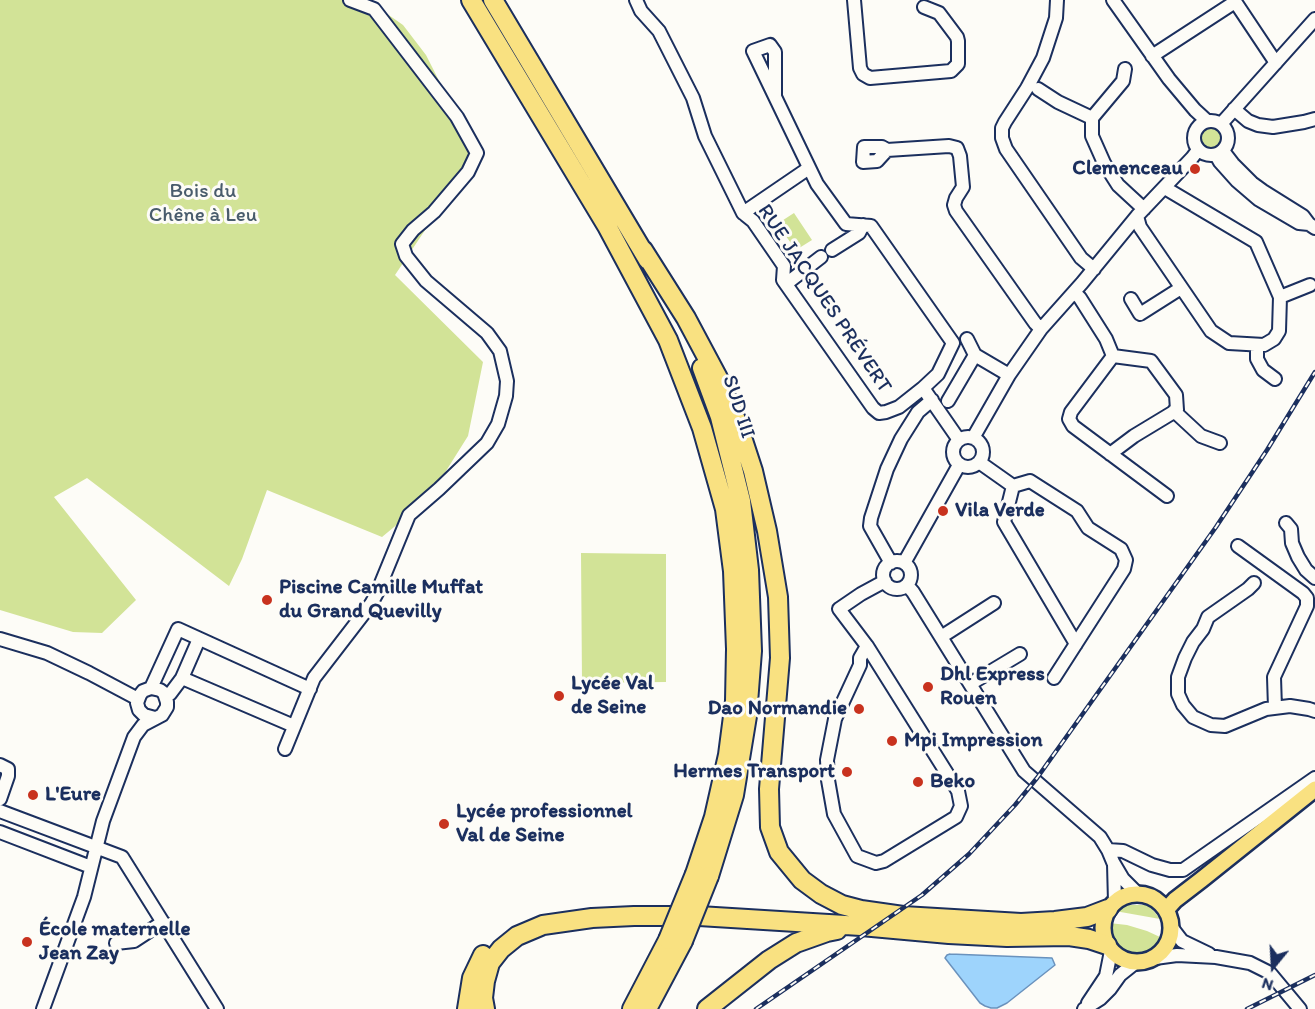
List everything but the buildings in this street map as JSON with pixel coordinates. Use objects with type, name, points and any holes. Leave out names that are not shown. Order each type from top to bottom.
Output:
[{"type":"highway","name":"SUD III","points":[[471,0],[607,226],[668,340],[702,428],[725,509],[733,571],[735,701],[728,755],[702,875]]},
{"type":"highway","name":"SUD III","points":[[493,0],[643,250],[683,327],[701,365],[720,417],[741,501],[749,570],[752,651],[747,716],[734,795],[702,875]]},
{"type":"highway","points":[[643,250],[686,318],[718,378],[737,422],[753,471],[767,531],[778,597],[780,658],[769,789],[770,826],[779,852],[802,879],[820,894],[842,905],[861,910],[903,916],[1021,923],[1087,917],[1112,906]]},
{"type":"highway","points":[[647,1009],[702,875]]},
{"type":"highway","points":[[467,1009],[472,978],[486,948],[501,932],[524,920],[569,909],[704,904],[876,918],[903,916]]},
{"type":"highway","points":[[485,1009],[483,998],[485,981],[490,963],[501,949],[517,936],[543,925],[592,918],[670,915],[838,924],[1007,937],[1069,936],[1089,939],[1109,948]]},
{"type":"highway","points":[[707,1009],[769,960],[796,943],[827,932],[887,928]]},
{"type":"highway","points":[[626,1009],[676,940]]},
{"type":"highway","points":[[632,1009],[644,987]]},
{"type":"main road","points":[[1166,910],[1174,900],[1315,789]]},
{"type":"main road","points":[[1130,894],[1154,898],[1166,910],[1172,928],[1171,937],[1162,952],[1155,958],[1135,963],[1125,961],[1109,948],[1102,928],[1104,919],[1112,906],[1130,894]]},
{"type":"street","points":[[285,749],[314,678],[377,593],[409,515],[487,443],[498,424],[506,396],[507,381],[500,351],[487,333],[426,281],[406,256],[402,244],[413,230],[434,212],[468,172],[477,153],[457,117],[374,9],[350,0]]},
{"type":"street","name":"RUE JACQUES PRÉVERT","points":[[636,0],[641,11],[659,31],[693,98],[705,136],[742,213],[753,221],[784,266],[783,280],[873,408],[879,413],[899,407],[923,388]]},
{"type":"street","points":[[854,0],[860,68],[863,75],[870,78],[951,71],[958,64],[957,37],[939,13],[924,7]]},
{"type":"street","points":[[1057,0],[1056,18],[1047,48],[1030,83],[1005,122],[1002,128],[1002,138],[1006,149],[1081,258],[1094,269]]},
{"type":"street","points":[[1113,0],[1152,56],[1195,110],[1207,121]]},
{"type":"street","points":[[1152,56],[1234,1],[1276,63]]},
{"type":"street","points":[[1221,124],[1315,19]]},
{"type":"street","points":[[1125,69],[1123,81],[1092,118],[1092,136],[1104,163],[1140,213],[1140,227],[1211,331],[1229,343],[1263,345],[1274,339],[1279,331],[1280,297],[1256,242],[1165,188]]},
{"type":"street","points":[[1170,79],[1189,113],[1195,130],[1193,141],[1198,150],[1210,156],[1219,153],[1227,144],[1226,130],[1215,121],[1202,123],[1195,130]]},
{"type":"street","points":[[1038,89],[1058,102],[1092,118]]},
{"type":"street","points":[[775,95],[817,184],[846,224],[871,226],[953,343],[938,374],[923,388],[959,440]]},
{"type":"street","points":[[1234,109],[1248,121],[1273,127],[1315,119]]},
{"type":"street","points":[[887,150],[949,146],[957,148],[963,187],[956,198],[954,205],[956,211],[1041,329]]},
{"type":"street","points":[[973,438],[1009,375],[1041,329],[1140,213],[1198,150]]},
{"type":"street","points":[[1219,153],[1251,183],[1303,216],[1312,226]]},
{"type":"street","points":[[742,213],[809,168]]},
{"type":"street","points":[[786,284],[859,233],[863,225]]},
{"type":"street","points":[[1280,297],[1310,285]]},
{"type":"street","points":[[1131,299],[1140,314],[1181,288]]},
{"type":"street","points":[[1074,291],[1106,339],[1113,356]]},
{"type":"street","points":[[967,339],[975,355],[1009,375]]},
{"type":"street","points":[[1257,345],[1257,359],[1263,370],[1275,379]]},
{"type":"street","points":[[948,401],[975,355]]},
{"type":"street","points":[[1110,454],[1134,436],[1177,410],[1176,395],[1151,361],[1113,356]]},
{"type":"street","points":[[1113,356],[1071,412],[1069,419],[1073,426],[1167,496]]},
{"type":"street","points":[[891,563],[870,526],[871,518],[887,469],[901,439],[918,412],[932,400]]},
{"type":"street","points":[[1174,411],[1201,436],[1220,443]]},
{"type":"street","points":[[966,437],[973,438],[982,446],[983,452],[979,462],[969,467],[959,465],[955,460],[953,448],[959,440],[966,437]]},
{"type":"street","points":[[979,462],[1013,486]]},
{"type":"street","points":[[904,563],[959,465]]},
{"type":"street","points":[[1013,486],[1030,481],[1077,511],[1088,528],[1121,549],[1126,560],[1125,569],[1054,678]]},
{"type":"street","points":[[1013,486],[1004,522],[1076,644]]},
{"type":"street","points":[[1287,523],[1298,556],[1306,570],[1315,578]]},
{"type":"street","points":[[1238,546],[1307,598],[1307,606],[1274,676],[1275,708]]},
{"type":"street","points":[[896,561],[904,563],[911,572],[911,577],[907,585],[895,588],[885,581],[885,568],[896,561]]},
{"type":"street","points":[[867,646],[835,719],[827,759],[834,814],[857,856],[876,863],[884,861],[956,817],[961,806],[958,790],[867,646],[839,609],[885,581]]},
{"type":"street","points":[[1254,583],[1208,617],[1203,629],[1193,642],[1178,677],[1178,694],[1183,705],[1193,717],[1211,725],[1225,726],[1266,709],[1290,706],[1315,711]]},
{"type":"street","points":[[907,585],[1024,771],[1100,837],[1123,879],[1138,894]]},
{"type":"street","points":[[941,637],[994,603]]},
{"type":"street","points":[[43,1009],[84,897],[103,821],[134,737],[138,705],[143,692],[151,688],[178,629],[310,689]]},
{"type":"street","points":[[0,639],[47,653],[89,673],[138,705],[147,717],[155,718]]},
{"type":"street","points":[[166,696],[182,678],[198,639]]},
{"type":"street","points":[[970,684],[1020,654]]},
{"type":"street","points":[[182,678],[294,726]]},
{"type":"street","points":[[134,737],[143,725],[165,711],[168,702],[166,696],[160,690],[151,688]]},
{"type":"street","points":[[0,765],[8,769],[8,776],[1,793]]},
{"type":"street","points":[[1108,850],[1123,851],[1152,865],[1170,870],[1183,870],[1315,778]]},
{"type":"street","points":[[0,811],[122,857],[217,1009]]},
{"type":"street","points":[[0,832],[91,867]]},
{"type":"street","points":[[1112,906],[1113,862]]},
{"type":"street","points":[[116,943],[134,941],[163,922]]},
{"type":"street","points":[[1172,928],[1182,941],[1216,957]]},
{"type":"street","points":[[1084,1009],[1106,976],[1109,948]]},
{"type":"street","points":[[1155,958],[1216,957],[1250,963],[1264,969],[1277,980],[1300,1009]]},
{"type":"street","points":[[1084,1009],[1100,999],[1120,975],[1135,963]]},
{"type":"green space","name":"Bois du Chêne à Leu","points":[[0,0],[361,0],[373,4],[403,25],[426,55],[476,154],[395,275],[483,362],[468,436],[429,498],[382,537],[267,490],[242,559],[229,586],[87,478],[54,497],[136,600],[102,633],[73,632],[0,610]]},
{"type":"green space","points":[[1211,126],[1219,130],[1223,138],[1219,146],[1211,150],[1203,146],[1199,138],[1203,130]]},
{"type":"green space","points":[[794,213],[812,240],[796,250],[777,224]]},
{"type":"green space","points":[[581,553],[666,554],[666,682],[582,683]]},
{"type":"green space","points":[[1122,905],[1149,905],[1160,919],[1115,911]]},
{"type":"green space","points":[[1109,923],[1127,925],[1160,937],[1149,951],[1138,954],[1129,952],[1121,949],[1114,942],[1109,933]]},
{"type":"water","points":[[950,954],[1052,958],[1055,965],[1007,1003],[991,1008],[980,1003],[945,958]]},
{"type":"railway","points":[[756,1009],[922,895],[969,854],[1015,805],[1037,778],[1216,527],[1315,372]]},
{"type":"railway","points":[[1247,1009],[1315,975]]},
{"type":"place","name":"Clemenceau","points":[[1195,169]]},
{"type":"place","name":"Vila Verde","points":[[943,511]]},
{"type":"place","name":"Piscine Camille Muffat du Grand Quevilly","points":[[267,600]]},
{"type":"place","name":"Dhl Express Rouen","points":[[928,687]]},
{"type":"place","name":"Lycée Val de Seine","points":[[559,696]]},
{"type":"place","name":"Dao Normandie","points":[[859,709]]},
{"type":"place","name":"Mpi Impression","points":[[892,741]]},
{"type":"place","name":"Hermes Transport","points":[[847,772]]},
{"type":"place","name":"Beko","points":[[918,782]]},
{"type":"place","name":"L'Eure","points":[[33,795]]},
{"type":"place","name":"Lycée professionnel Val de Seine","points":[[444,824]]},
{"type":"place","name":"École maternelle Jean Zay","points":[[27,942]]}]
